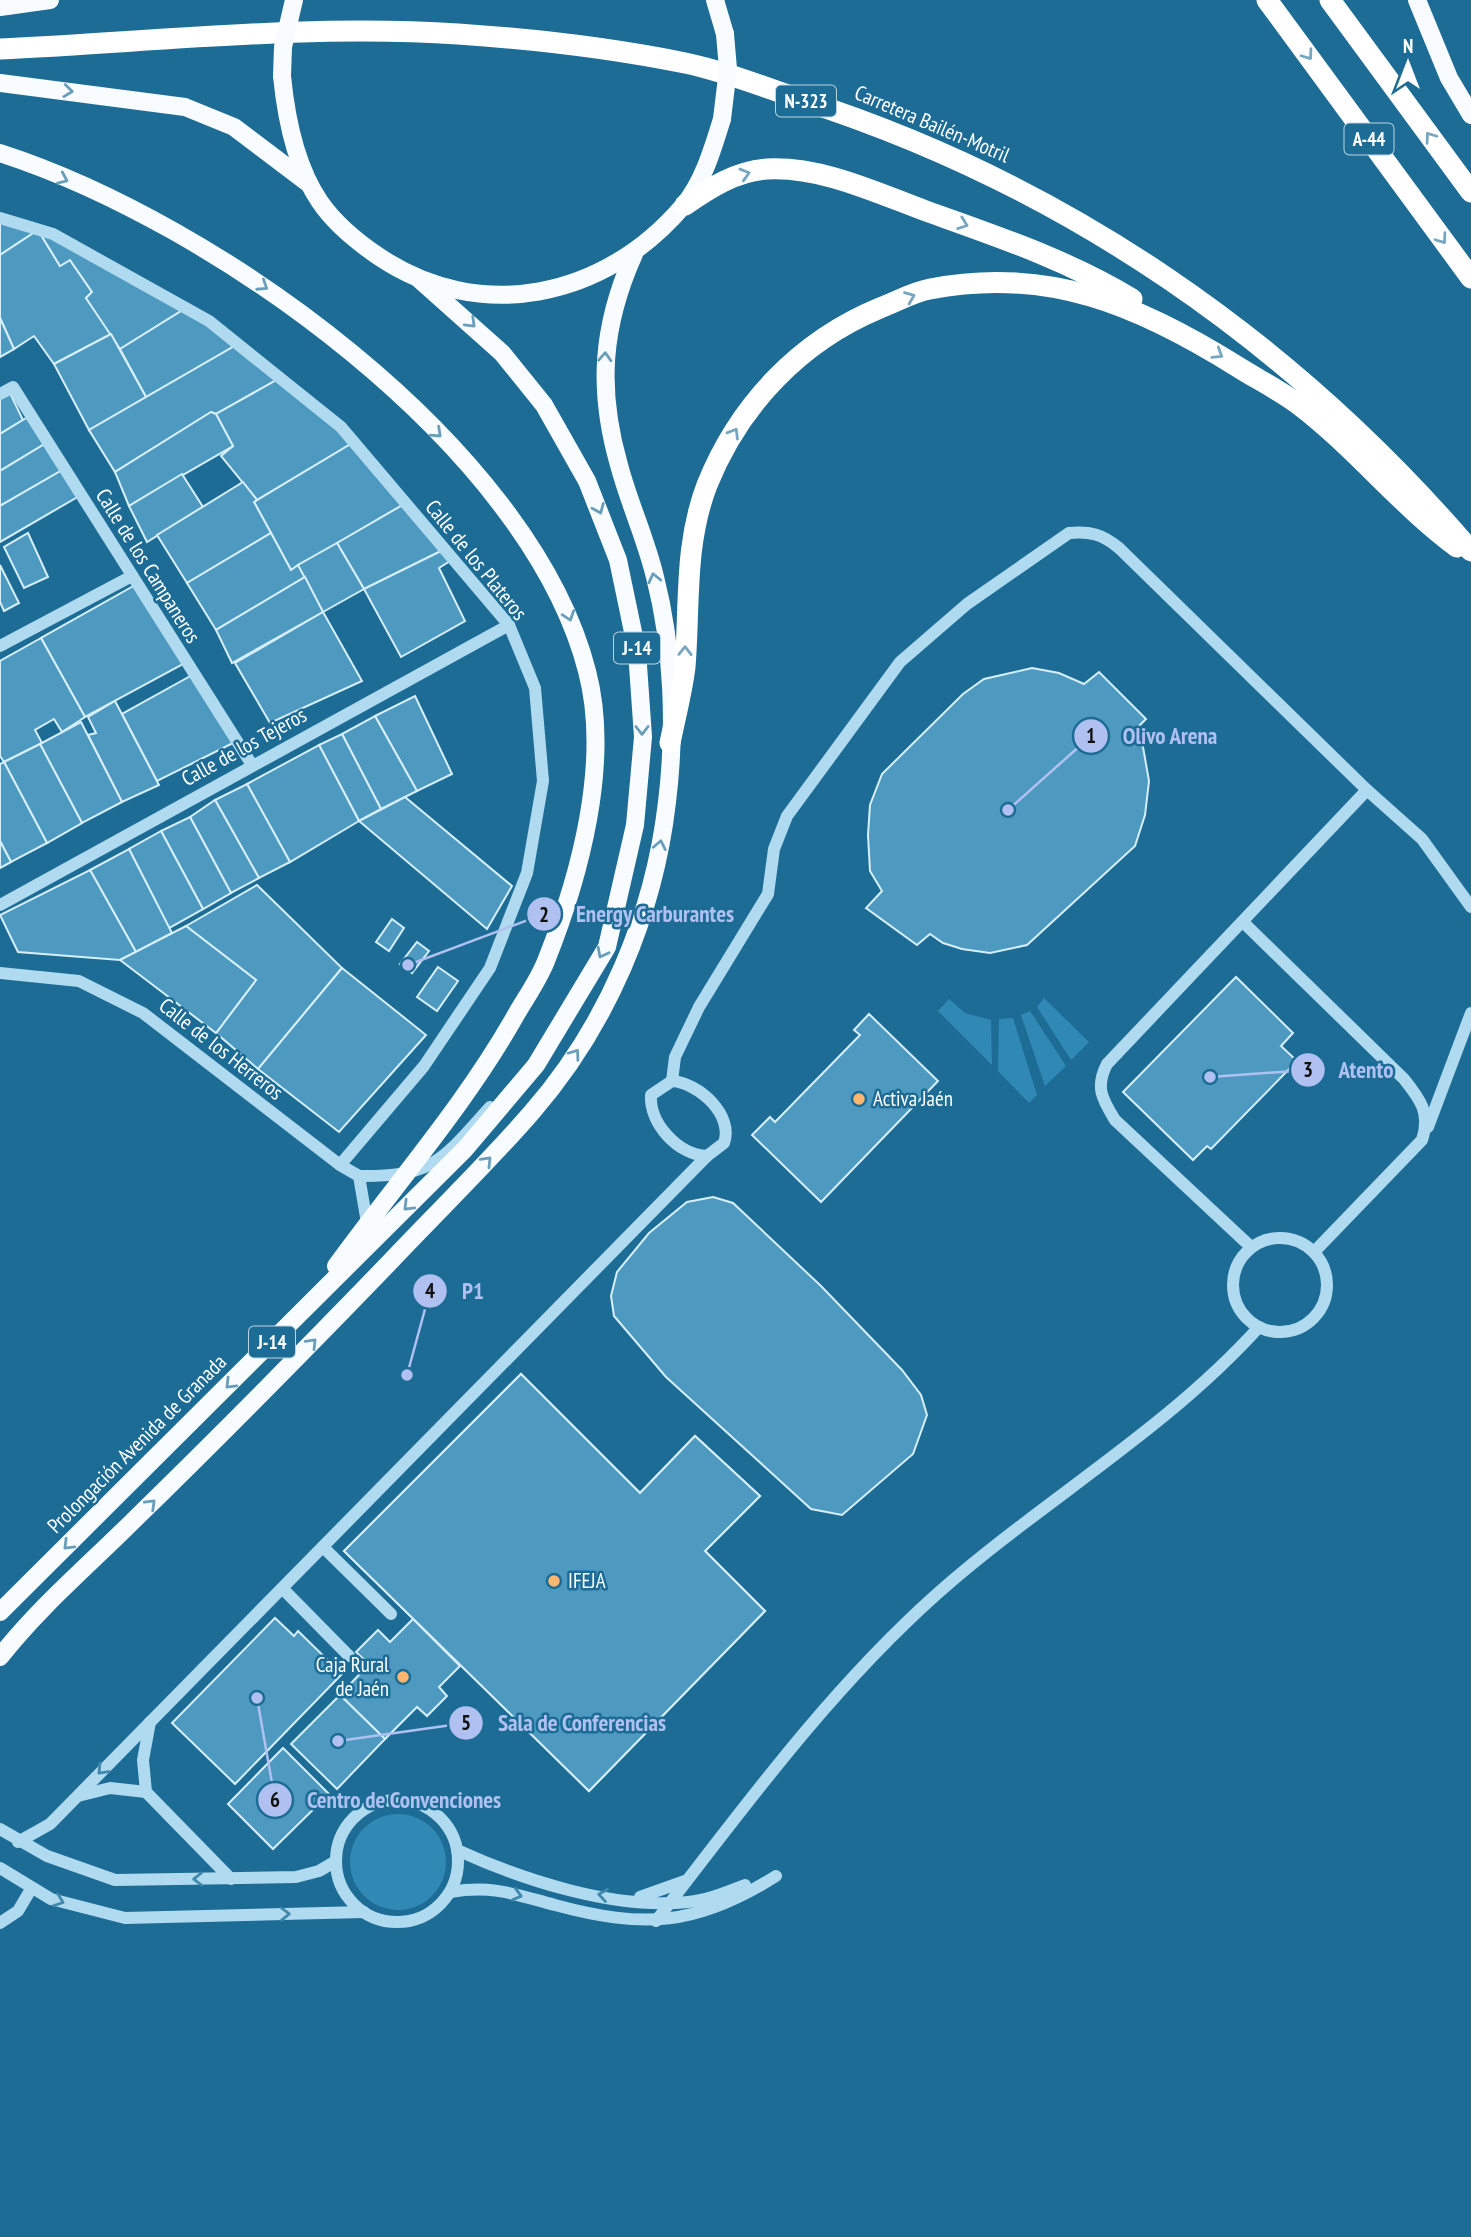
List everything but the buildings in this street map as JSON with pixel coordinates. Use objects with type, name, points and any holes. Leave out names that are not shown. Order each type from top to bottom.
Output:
[{"type":"highway","name":"A-44","points":[[1267,0],[1471,278]]},
{"type":"highway","name":"A-44","points":[[1330,0],[1471,192]]},
{"type":"highway","name":"Carretera Bailén-Motril","points":[[0,49],[335,32],[456,34],[565,44],[688,64],[856,118],[916,140],[1028,192],[1129,250],[1200,298],[1278,358],[1363,435],[1430,502],[1471,551]]},
{"type":"highway","points":[[685,205],[712,187],[750,172],[767,169],[818,175],[947,218],[1084,272],[1297,404],[1363,460],[1420,520],[1471,557]]},
{"type":"highway","points":[[670,743],[685,667],[691,540],[707,486],[732,433],[763,390],[806,349],[858,317],[927,289],[986,282],[1045,284],[1115,303],[1189,337]]},
{"type":"main road","points":[[0,7],[50,0]]},
{"type":"main road","points":[[294,0],[283,47],[285,110],[309,184],[320,202],[351,236],[384,260],[419,279],[470,293],[514,295],[563,286],[598,273],[634,254],[685,205],[713,148],[722,119],[728,69],[725,34],[715,0]]},
{"type":"main road","points":[[1417,0],[1449,78],[1471,115]]},
{"type":"main road","points":[[0,83],[184,107],[234,127],[309,184]]},
{"type":"main road","points":[[0,153],[102,196],[200,246],[278,296],[375,374],[447,442],[496,495],[543,565],[566,606],[588,674],[594,732],[592,793],[580,857],[545,964],[491,1059],[305,1310]]},
{"type":"main road","points":[[634,254],[615,299],[606,344],[605,390],[618,464],[655,578],[669,671],[670,743]]},
{"type":"main road","name":"J-14","points":[[419,279],[502,353],[544,405],[561,433],[587,481],[608,530],[629,604],[637,651],[642,695],[640,780],[635,825],[607,947],[536,1065]]},
{"type":"main road","name":"J-14","points":[[0,1657],[258,1399],[535,1109],[591,1030],[622,970],[635,935],[659,850],[667,800],[670,743]]},
{"type":"main road","name":"Prolongación Avenida de Granada","points":[[0,1612],[465,1149],[536,1065]]},
{"type":"street","name":"Calle de los Plateros","points":[[0,218],[52,234],[209,321],[341,427],[509,625],[535,688],[543,780],[527,873],[490,968],[424,1066],[340,1165]]},
{"type":"street","name":"Calle de los Campaneros","points":[[0,394],[13,387],[251,765]]},
{"type":"street","points":[[707,1156],[687,1151],[670,1138],[652,1114],[651,1095],[672,1081],[675,1057],[699,1007],[768,894],[774,849],[787,816],[900,662],[967,604],[1069,533],[1087,531],[1112,543],[1367,790],[1422,839],[1471,906]]},
{"type":"street","points":[[0,646],[132,576]]},
{"type":"street","name":"Calle de los Tejeros","points":[[0,905],[509,625]]},
{"type":"street","points":[[1251,1247],[1115,1120],[1100,1096],[1099,1079],[1107,1064],[1367,790]]},
{"type":"street","points":[[1243,922],[1404,1079],[1423,1103],[1427,1127],[1422,1140]]},
{"type":"street","name":"Calle de los Herreros","points":[[0,973],[79,981],[143,1013],[340,1165],[359,1176]]},
{"type":"street","points":[[1314,1252],[1422,1140],[1471,1013]]},
{"type":"street","points":[[367,1223],[359,1176],[405,1174],[423,1170],[438,1162],[510,1085],[536,1065]]},
{"type":"street","points":[[18,1842],[50,1824],[707,1156],[724,1143],[728,1126],[722,1114],[690,1086],[672,1081]]},
{"type":"street","points":[[1272,1238],[1287,1238],[1314,1252],[1324,1266],[1328,1283],[1325,1301],[1316,1316],[1294,1330],[1276,1332],[1259,1327],[1242,1313],[1234,1293],[1235,1271],[1251,1247],[1272,1238]]},
{"type":"street","points":[[656,1921],[848,1682],[936,1594],[1011,1531],[1145,1432],[1198,1388],[1259,1327]]},
{"type":"street","points":[[323,1547],[391,1614]]},
{"type":"street","points":[[283,1589],[349,1656]]},
{"type":"street","points":[[150,1721],[143,1760],[146,1792],[231,1879]]},
{"type":"street","points":[[78,1796],[110,1788],[146,1792]]},
{"type":"street","points":[[0,1868],[31,1889],[74,1906],[125,1918],[365,1912],[391,1922],[419,1918],[442,1903],[450,1892],[457,1875],[457,1850],[450,1830],[436,1814],[407,1801],[386,1801],[366,1808],[350,1822],[340,1840],[336,1861],[344,1891],[365,1912]]},
{"type":"street","points":[[0,1829],[18,1842],[47,1856],[115,1880],[308,1875],[336,1861]]},
{"type":"street","points":[[450,1892],[490,1887],[590,1915],[656,1921],[688,1917],[752,1891],[776,1876],[716,1896],[670,1903],[579,1891],[504,1871],[457,1850]]},
{"type":"street","points":[[632,1899],[686,1881]]},
{"type":"street","points":[[0,1923],[18,1911],[31,1889]]},
{"type":"shaded area","points":[[1044,998],[1089,1042],[1071,1060],[1037,1007]]},
{"type":"shaded area","points":[[949,999],[965,1013],[991,1020],[992,1065],[938,1011]]},
{"type":"shaded area","points":[[1030,1011],[1066,1066],[1045,1086],[1021,1015]]},
{"type":"shaded area","points":[[1013,1018],[1037,1095],[1029,1103],[998,1071],[999,1019]]},
{"type":"shaded area","points":[[398,1814],[416,1818],[432,1828],[442,1844],[446,1862],[442,1880],[432,1896],[416,1906],[398,1910],[380,1906],[364,1896],[354,1880],[350,1862],[354,1844],[364,1828],[380,1818]]},
{"type":"place","name":"Olivo Arena","points":[[1008,810]]},
{"type":"place","name":"Energy Carburantes","points":[[408,965]]},
{"type":"place","name":"Atento","points":[[1210,1077]]},
{"type":"place","name":"Activa Jaén","points":[[859,1099]]},
{"type":"place","name":"P1","points":[[407,1375]]},
{"type":"place","name":"IFEJA","points":[[554,1581]]},
{"type":"place","name":"Caja Rural de Jaén","points":[[403,1677]]},
{"type":"place","name":"Centro de Convenciones","points":[[257,1698]]},
{"type":"place","name":"Sala de Conferencias","points":[[338,1741]]}]
